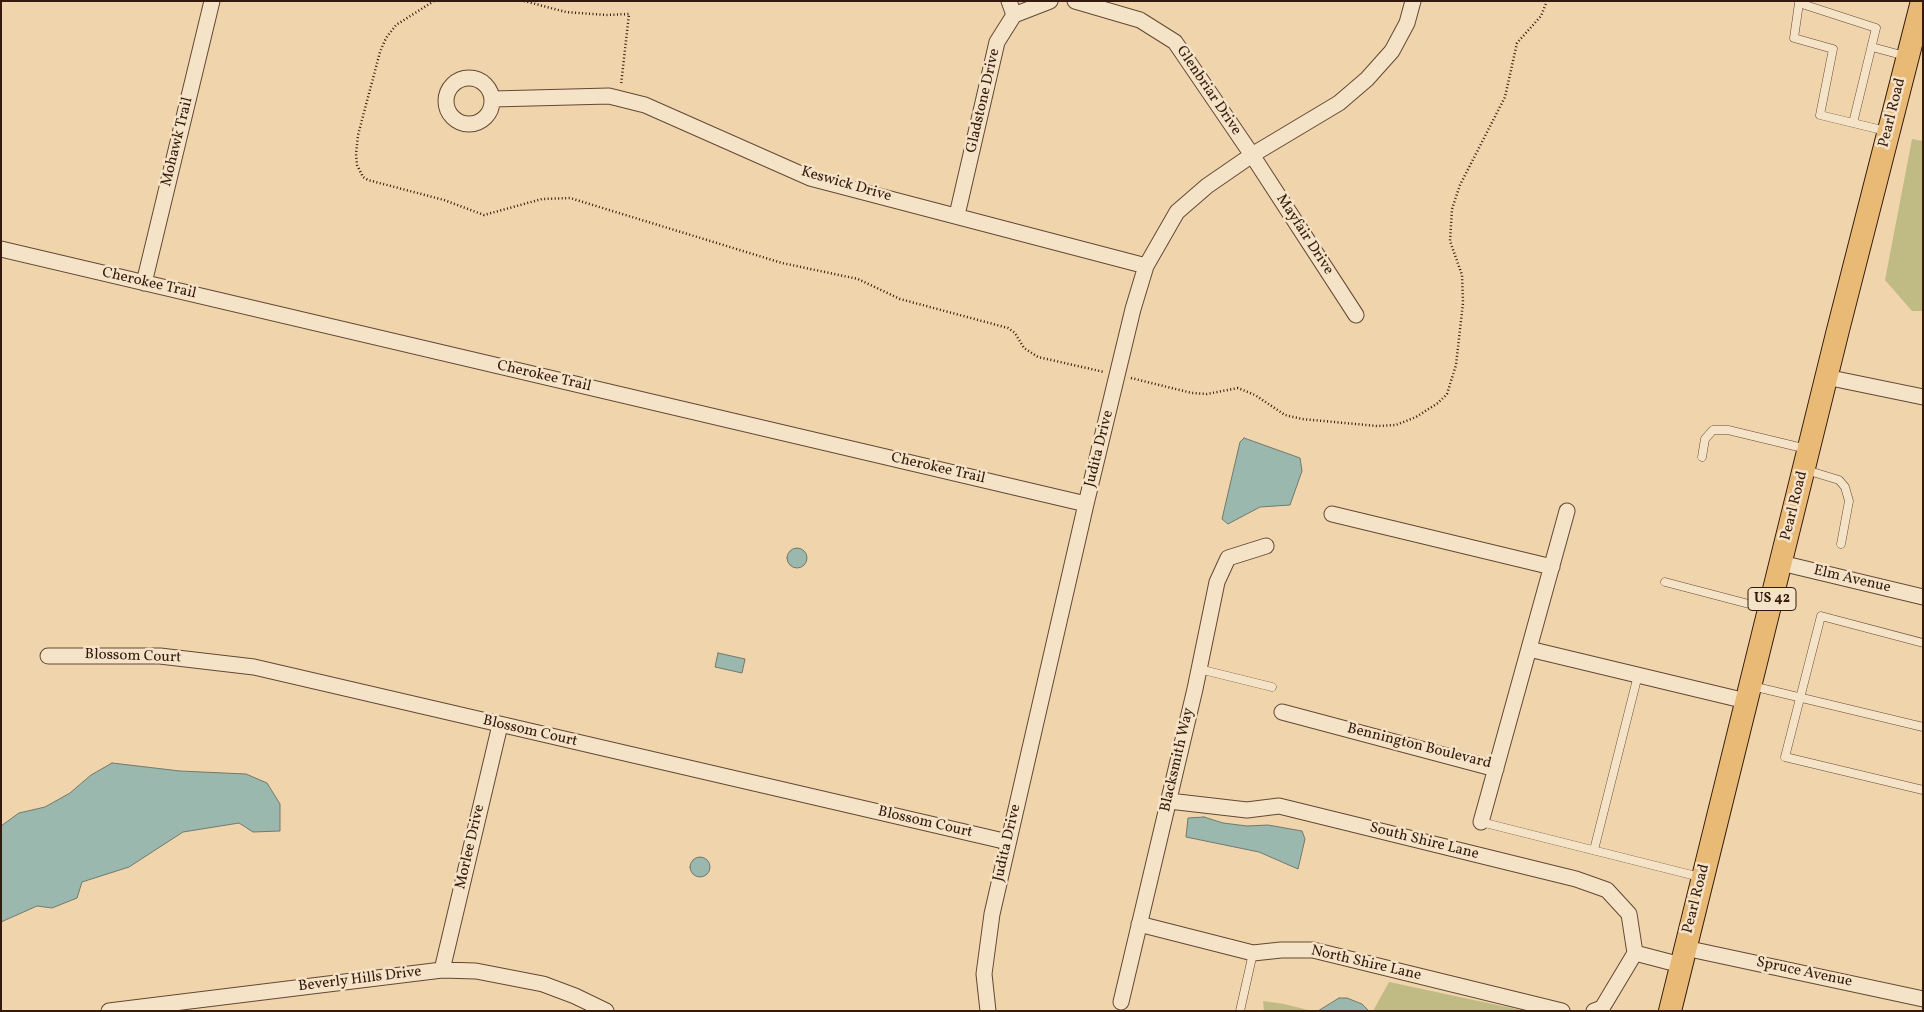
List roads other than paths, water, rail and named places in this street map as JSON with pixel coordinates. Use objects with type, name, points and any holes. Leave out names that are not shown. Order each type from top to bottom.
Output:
[{"type":"main road","name":"Pearl Road","points":[[1670,1011],[1826,377],[1922,1]]},
{"type":"street","name":"Mohawk Trail","points":[[144,283],[212,1]]},
{"type":"street","name":"Glenbriar Drive","points":[[1076,1],[1140,20],[1175,42],[1252,155]]},
{"type":"street","name":"Judita Drive","points":[[988,1011],[984,974],[992,914],[1086,504],[1133,309],[1146,266],[1177,212],[1207,186],[1252,155],[1339,103],[1367,79],[1392,51],[1407,22],[1412,1]]},
{"type":"street","name":"Gladstone Drive","points":[[956,215],[997,42],[1012,8],[1043,4]]},
{"type":"street","name":"Keswick Drive","points":[[493,99],[610,96],[645,105],[810,178],[1146,266]]},
{"type":"street","name":"Mayfair Drive","points":[[1252,155],[1356,315]]},
{"type":"street","name":"Cherokee Trail","points":[[1,249],[1086,504]]},
{"type":"street","points":[[1826,377],[1923,398]]},
{"type":"street","name":"Bennington Boulevard","points":[[1282,712],[1496,769],[1567,511]]},
{"type":"street","points":[[1332,514],[1552,567]]},
{"type":"street","name":"Blacksmith Way","points":[[1121,1002],[1199,669],[1217,582],[1228,558],[1266,546]]},
{"type":"street","name":"Elm Avenue","points":[[1781,563],[1923,597]]},
{"type":"street","points":[[1529,649],[1638,675],[1748,693]]},
{"type":"street","name":"Blossom Court","points":[[48,656],[97,654],[160,656],[254,667],[1008,842]]},
{"type":"street","name":"Morlee Drive","points":[[442,970],[500,725]]},
{"type":"street","points":[[1481,822],[1496,769]]},
{"type":"street","name":"South Shire Lane","points":[[1168,801],[1247,810],[1279,806],[1576,879],[1608,890],[1629,914],[1635,953]]},
{"type":"street","name":"North Shire Lane","points":[[1139,924],[1253,953],[1281,950],[1313,950],[1562,1011]]},
{"type":"street","points":[[1594,1011],[1602,1008],[1635,953],[1683,956]]},
{"type":"street","name":"Spruce Avenue","points":[[1683,956],[1923,999]]},
{"type":"street","name":"Beverly Hills Drive","points":[[110,1011],[442,970],[476,971],[535,982],[576,996],[606,1011]]},
{"type":"lane","points":[[1853,123],[1876,28],[1799,2],[1794,38],[1833,49],[1820,115],[1888,132]]},
{"type":"lane","points":[[1872,48],[1907,56]]},
{"type":"lane","points":[[1702,457],[1705,439],[1713,430],[1728,430],[1806,459],[1839,480],[1845,486],[1849,501],[1841,544]]},
{"type":"lane","points":[[1665,582],[1770,609]]},
{"type":"lane","points":[[1923,643],[1821,616],[1785,757],[1923,790]]},
{"type":"lane","points":[[1199,669],[1272,687]]},
{"type":"lane","points":[[1594,850],[1638,675]]},
{"type":"lane","points":[[1748,693],[1800,699],[1923,727]]},
{"type":"lane","points":[[1481,822],[1702,877]]},
{"type":"lane","points":[[1240,1011],[1253,953]]},
{"type":"water","points":[[1244,438],[1300,458],[1302,471],[1290,505],[1260,507],[1228,524],[1222,519],[1240,442]]},
{"type":"water","points":[[797,548],[804,551],[807,558],[804,565],[797,568],[790,565],[787,558],[790,551]]},
{"type":"water","points":[[718,653],[745,659],[742,673],[715,667]]},
{"type":"water","points":[[112,763],[180,771],[246,774],[267,783],[280,804],[280,831],[253,832],[239,823],[183,832],[129,867],[82,882],[77,898],[52,908],[37,906],[1,922],[1,826],[19,813],[45,807],[70,793],[91,775]]},
{"type":"water","points":[[1204,817],[1223,823],[1247,826],[1268,825],[1302,831],[1305,839],[1298,869],[1259,852],[1186,837],[1188,818]]},
{"type":"water","points":[[700,857],[707,860],[710,867],[707,874],[700,877],[693,874],[690,867],[693,860]]},
{"type":"water","points":[[1339,998],[1347,998],[1362,1004],[1369,1011],[1318,1011]]}]
